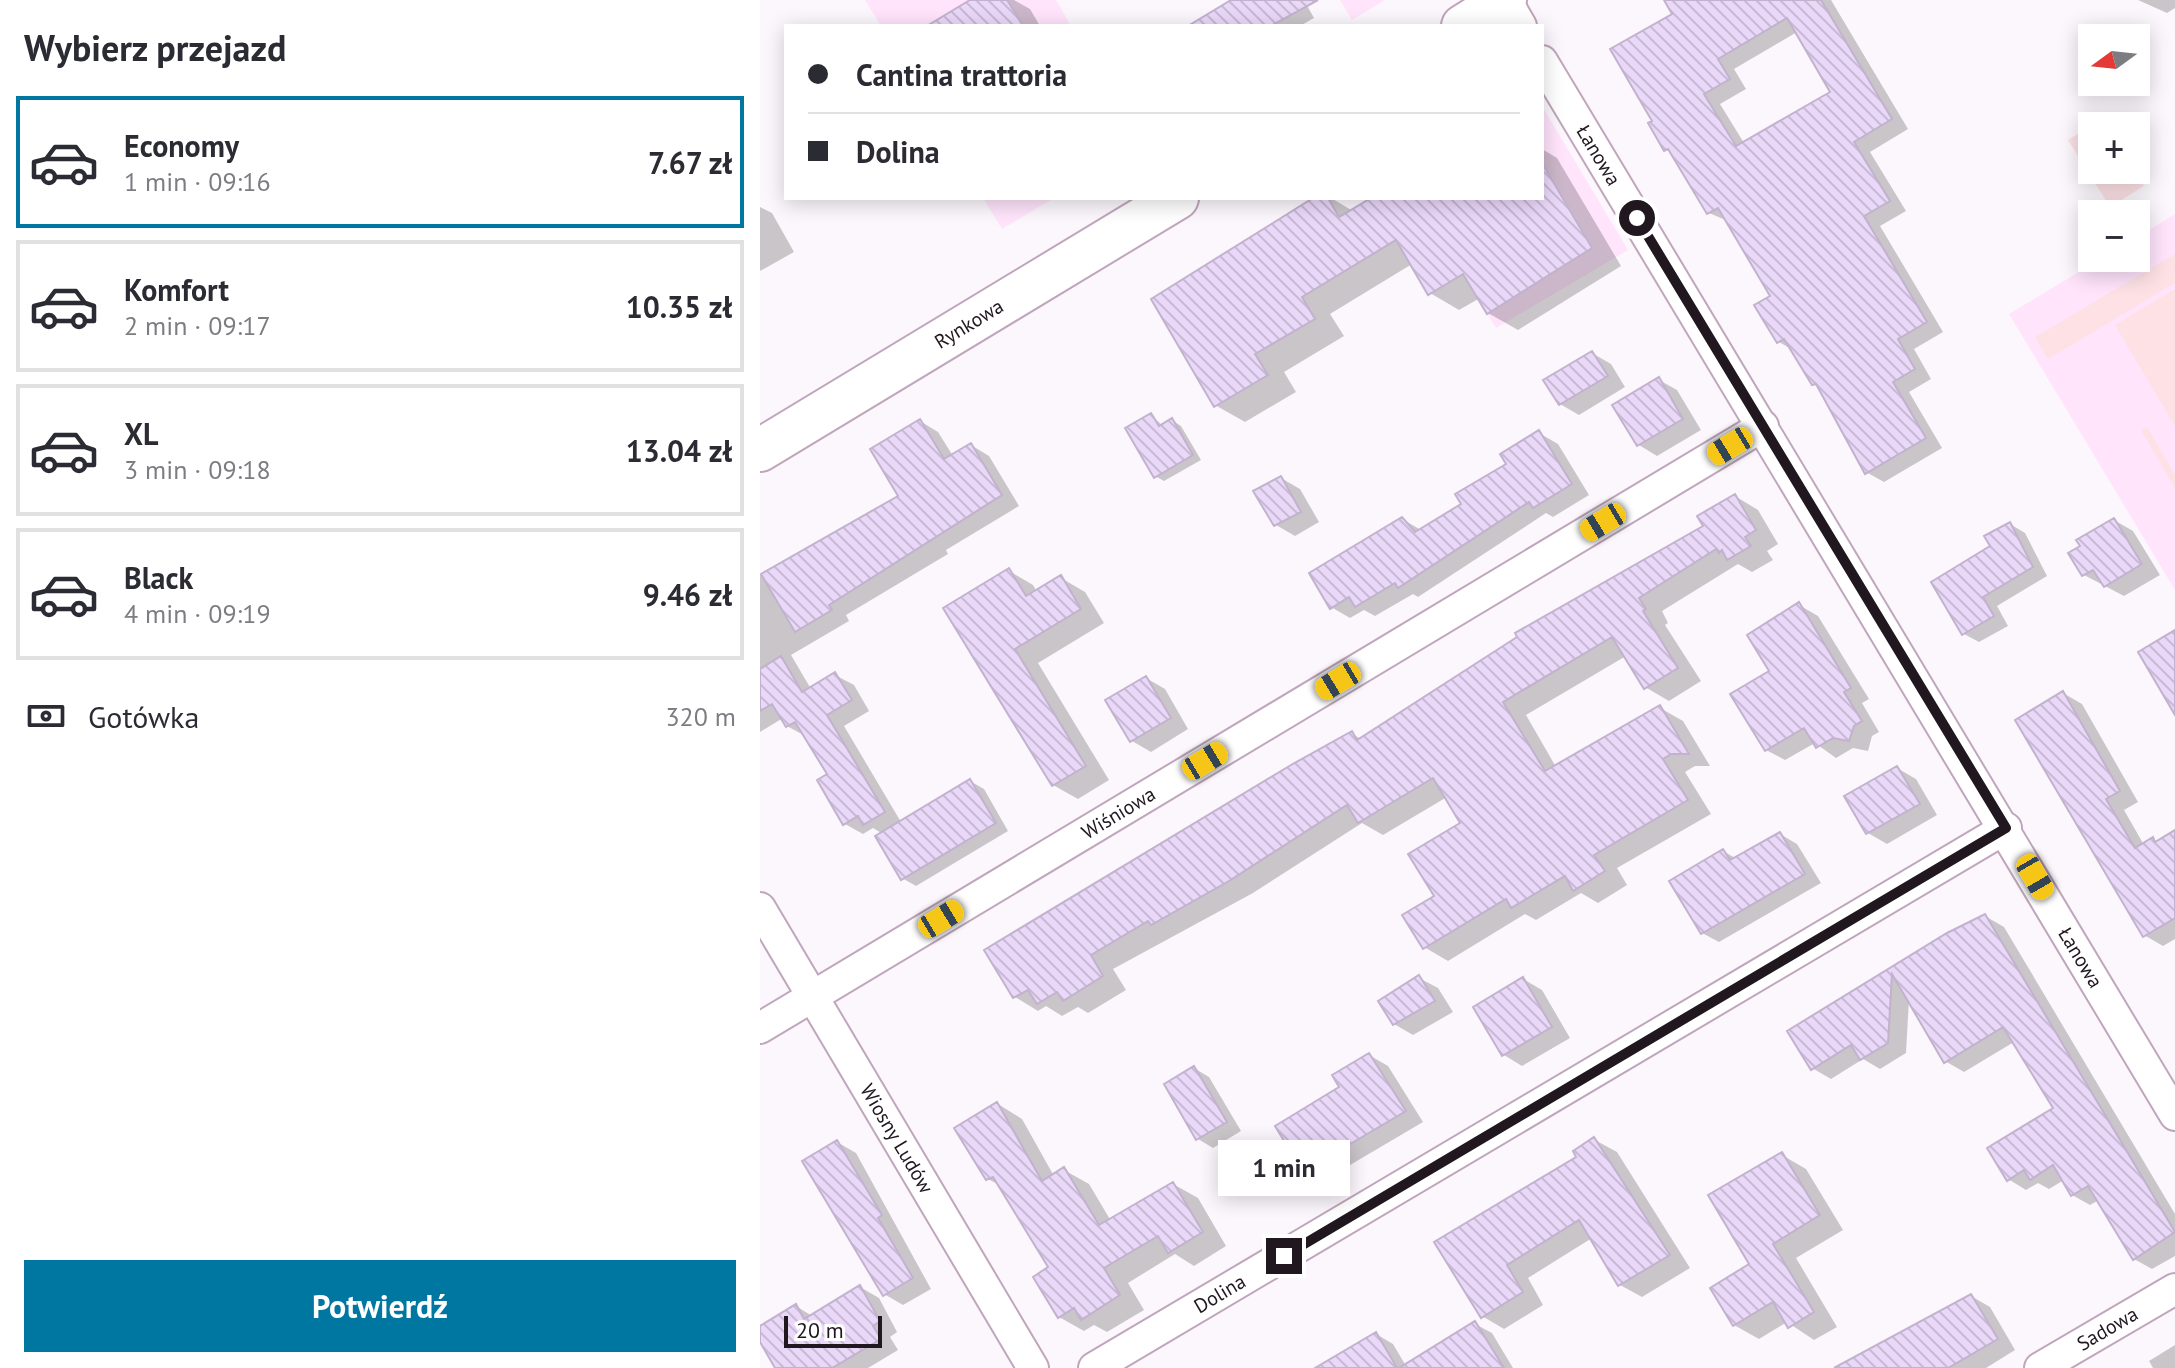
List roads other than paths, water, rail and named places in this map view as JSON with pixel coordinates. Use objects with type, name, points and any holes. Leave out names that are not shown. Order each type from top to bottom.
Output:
[{"type":"street","points":[[1466,24],[1506,0],[1520,24]]},
{"type":"street","name":"Łanowa","points":[[1544,64],[2006,828],[2175,1115]]},
{"type":"street","name":"Rynkowa","points":[[760,450],[1174,200]]},
{"type":"street","name":"Wiśniowa","points":[[760,1028],[1763,426]]},
{"type":"street","name":"Dolina","points":[[1094,1368],[2006,828]]},
{"type":"street","name":"Wiosny Ludów","points":[[760,908],[1033,1368]]},
{"type":"street","name":"Sadowa","points":[[2040,1368],[2175,1289]]}]
